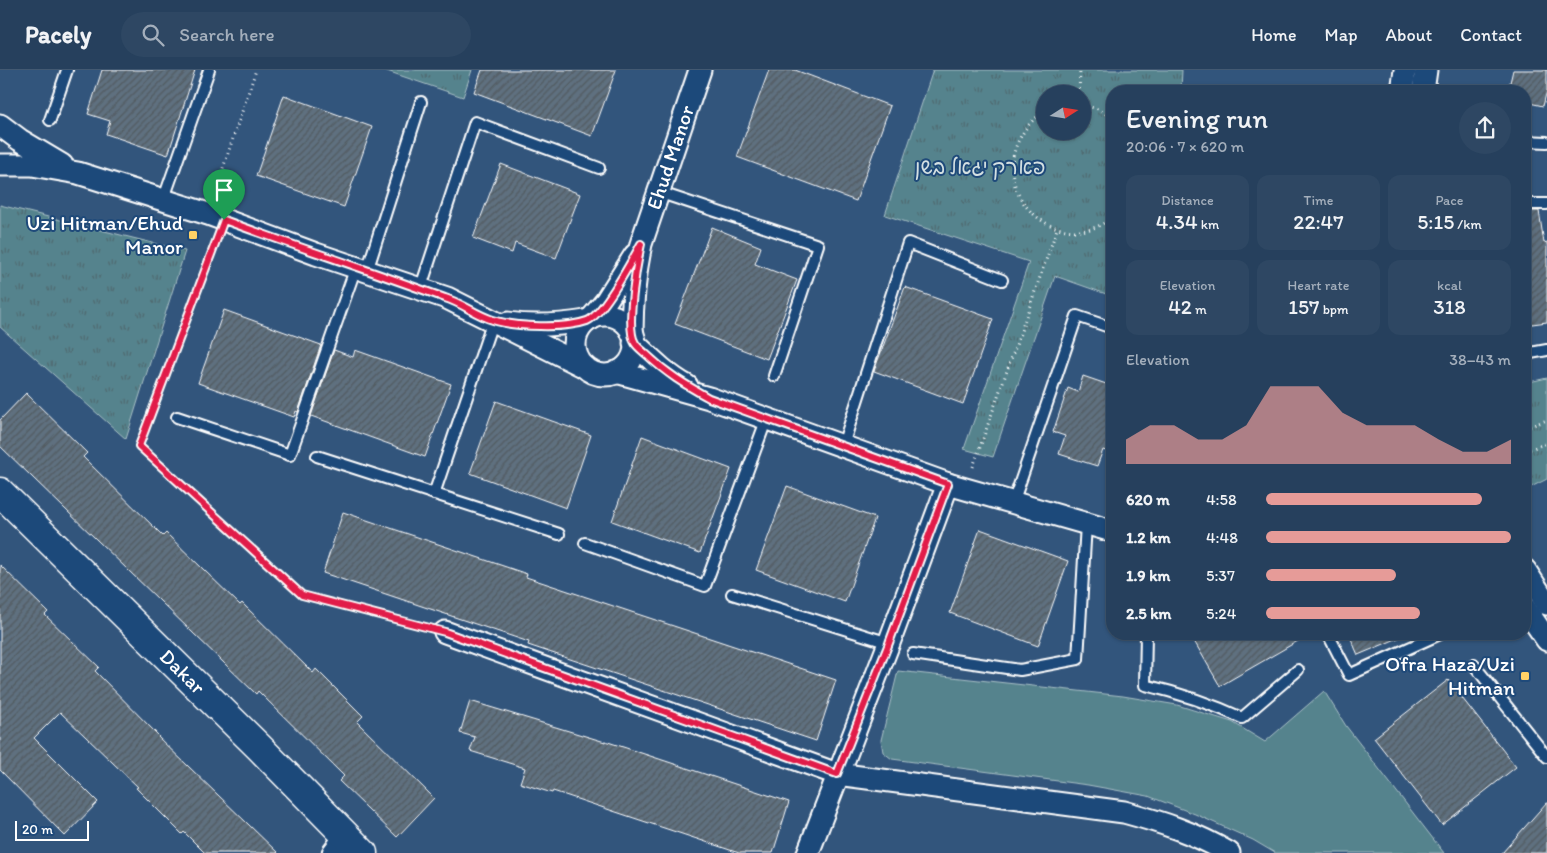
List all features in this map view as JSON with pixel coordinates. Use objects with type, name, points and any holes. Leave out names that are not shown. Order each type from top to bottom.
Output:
[{"type":"street","name":"Ehud Manor","points":[[633,338],[632,314],[636,269],[641,244],[700,70]]},
{"type":"street","points":[[1403,85],[1405,70]]},
{"type":"street","points":[[1424,85],[1426,70]]},
{"type":"street","points":[[0,124],[20,140],[78,173]]},
{"type":"street","points":[[0,124],[0,142]]},
{"type":"street","points":[[0,165],[32,165],[78,173],[216,217],[447,298],[595,373],[606,374],[616,372],[709,398],[957,486],[1106,529]]},
{"type":"street","name":"Ehud Manor","points":[[588,320],[606,301],[622,278],[641,244]]},
{"type":"street","points":[[493,320],[528,326],[566,324],[606,315],[616,317],[626,324],[633,338],[678,381],[709,398]]},
{"type":"street","points":[[585,367],[575,350],[575,339],[579,329],[588,320]]},
{"type":"street","points":[[616,372],[628,362],[633,353],[633,338]]},
{"type":"street","points":[[808,853],[889,643],[957,486]]},
{"type":"street","name":"Dakar","points":[[0,492],[348,847]]},
{"type":"street","points":[[1531,579],[1547,604]]},
{"type":"street","points":[[1531,617],[1547,640]]},
{"type":"street","points":[[445,632],[837,774],[1124,812],[1165,823],[1206,840],[1228,853]]},
{"type":"lane","points":[[50,120],[67,70]]},
{"type":"lane","points":[[163,201],[209,70]]},
{"type":"lane","points":[[177,417],[290,455],[361,269],[421,102]]},
{"type":"lane","points":[[420,290],[475,122],[599,168]]},
{"type":"lane","points":[[1531,141],[1547,142]]},
{"type":"lane","points":[[658,192],[818,245],[774,376]]},
{"type":"lane","points":[[1531,204],[1547,204]]},
{"type":"lane","points":[[843,445],[908,243],[1002,280]]},
{"type":"lane","points":[[1013,503],[1077,316],[1106,326]]},
{"type":"lane","points":[[434,494],[493,320]]},
{"type":"lane","points":[[1531,353],[1547,350]]},
{"type":"lane","points":[[585,543],[705,586],[767,418]]},
{"type":"lane","points":[[317,456],[559,534]]},
{"type":"lane","points":[[913,654],[1020,670],[1078,659],[1086,524]]},
{"type":"lane","points":[[732,594],[889,643]]},
{"type":"lane","points":[[1146,640],[1145,685],[1179,693],[1209,703],[1242,718],[1298,670]]},
{"type":"lane","points":[[1331,640],[1349,676],[1427,640]]},
{"type":"lane","points":[[1474,665],[1547,757]]},
{"type":"path","points":[[256,70],[216,217],[139,446],[302,595],[445,632]]},
{"type":"path","points":[[1079,85],[1080,70]]},
{"type":"path","points":[[1091,107],[1106,114]]},
{"type":"path","points":[[1036,118],[1024,129],[1015,148],[1012,168],[1015,188],[1024,206],[1039,220],[1057,229],[1078,231],[1099,227],[1106,222]]},
{"type":"path","points":[[957,486],[1057,229]]},
{"type":"path","points":[[1531,426],[1547,420]]},
{"type":"path","points":[[1531,449],[1547,443]]},
{"type":"green space","points":[[384,70],[472,70],[463,97]]},
{"type":"green space","name":"פארק יגאל בשן","points":[[933,70],[1182,70],[1181,85],[1106,85],[1106,294],[1055,276],[993,457],[964,449],[1029,262],[885,215]]},
{"type":"green space","points":[[0,205],[185,251],[126,439],[0,327]]},
{"type":"green space","points":[[1547,378],[1547,479],[1531,487],[1531,382]]},
{"type":"green space","points":[[898,671],[1123,696],[1177,705],[1232,722],[1265,742],[1324,691],[1346,726],[1444,853],[1275,853],[1253,840],[1195,814],[1148,796],[1088,785],[892,759],[883,752],[881,740]]},
{"type":"building","points":[[102,70],[195,70],[168,155],[106,134],[110,121],[88,114]]},
{"type":"building","points":[[482,70],[616,70],[592,136],[474,92]]},
{"type":"building","points":[[769,70],[795,70],[890,106],[856,201],[737,157]]},
{"type":"building","points":[[1513,70],[1547,70],[1547,90],[1543,106],[1531,103],[1531,85],[1509,85]]},
{"type":"building","points":[[284,95],[372,127],[344,207],[256,176]]},
{"type":"building","points":[[501,164],[580,194],[556,258],[515,243],[512,253],[473,238]]},
{"type":"building","points":[[1531,211],[1539,211],[1544,243],[1547,242],[1547,322],[1531,324]]},
{"type":"building","points":[[712,227],[761,247],[755,264],[797,280],[767,359],[675,324]]},
{"type":"building","points":[[905,287],[993,319],[963,404],[874,371]]},
{"type":"building","points":[[224,310],[321,345],[298,412],[296,411],[294,417],[198,383]]},
{"type":"building","points":[[334,350],[353,357],[355,350],[451,384],[425,457],[311,416]]},
{"type":"building","points":[[1083,376],[1106,384],[1106,451],[1103,450],[1097,466],[1059,454],[1065,436],[1053,432],[1068,388],[1078,392]]},
{"type":"building","points":[[26,393],[87,453],[83,457],[163,536],[166,533],[240,605],[242,603],[313,673],[316,669],[363,716],[357,722],[434,798],[397,837],[339,781],[344,776],[258,691],[256,694],[0,446],[0,420]]},
{"type":"building","points":[[496,401],[591,435],[566,508],[470,473]]},
{"type":"building","points":[[642,436],[731,469],[700,553],[612,521]]},
{"type":"building","points":[[787,486],[875,518],[845,602],[756,570]]},
{"type":"building","points":[[343,512],[527,574],[526,577],[836,680],[816,741],[528,645],[529,642],[323,573]]},
{"type":"building","points":[[980,529],[1068,561],[1038,646],[950,613]]},
{"type":"building","points":[[0,565],[48,612],[45,615],[99,667],[95,671],[158,737],[278,853],[205,853],[184,832],[182,834],[136,788],[138,787],[60,712],[34,738],[98,802],[65,836],[0,770]]},
{"type":"building","points":[[1193,640],[1300,640],[1220,686]]},
{"type":"building","points":[[1352,640],[1394,640],[1358,655]]},
{"type":"building","points":[[1448,680],[1516,767],[1442,825],[1374,738]]},
{"type":"building","points":[[470,701],[605,741],[789,802],[773,853],[739,853],[553,791],[552,793],[520,783],[525,768],[470,751],[475,737],[460,733]]},
{"type":"building","points":[[1547,802],[1547,853],[1502,853]]},
{"type":"place","name":"Uzi Hitman/Ehud Manor","points":[[193,235]]},
{"type":"place","name":"Ofra Haza/Uzi Hitman","points":[[1525,676]]},
{"type":"route","points":[[224,220],[316,254],[447,298],[493,320],[528,326],[566,324],[591,319],[622,278],[641,244],[636,269],[632,314],[634,343],[678,381],[709,398],[948,484],[889,643],[837,774],[445,632],[302,595],[139,446],[224,220]]}]
